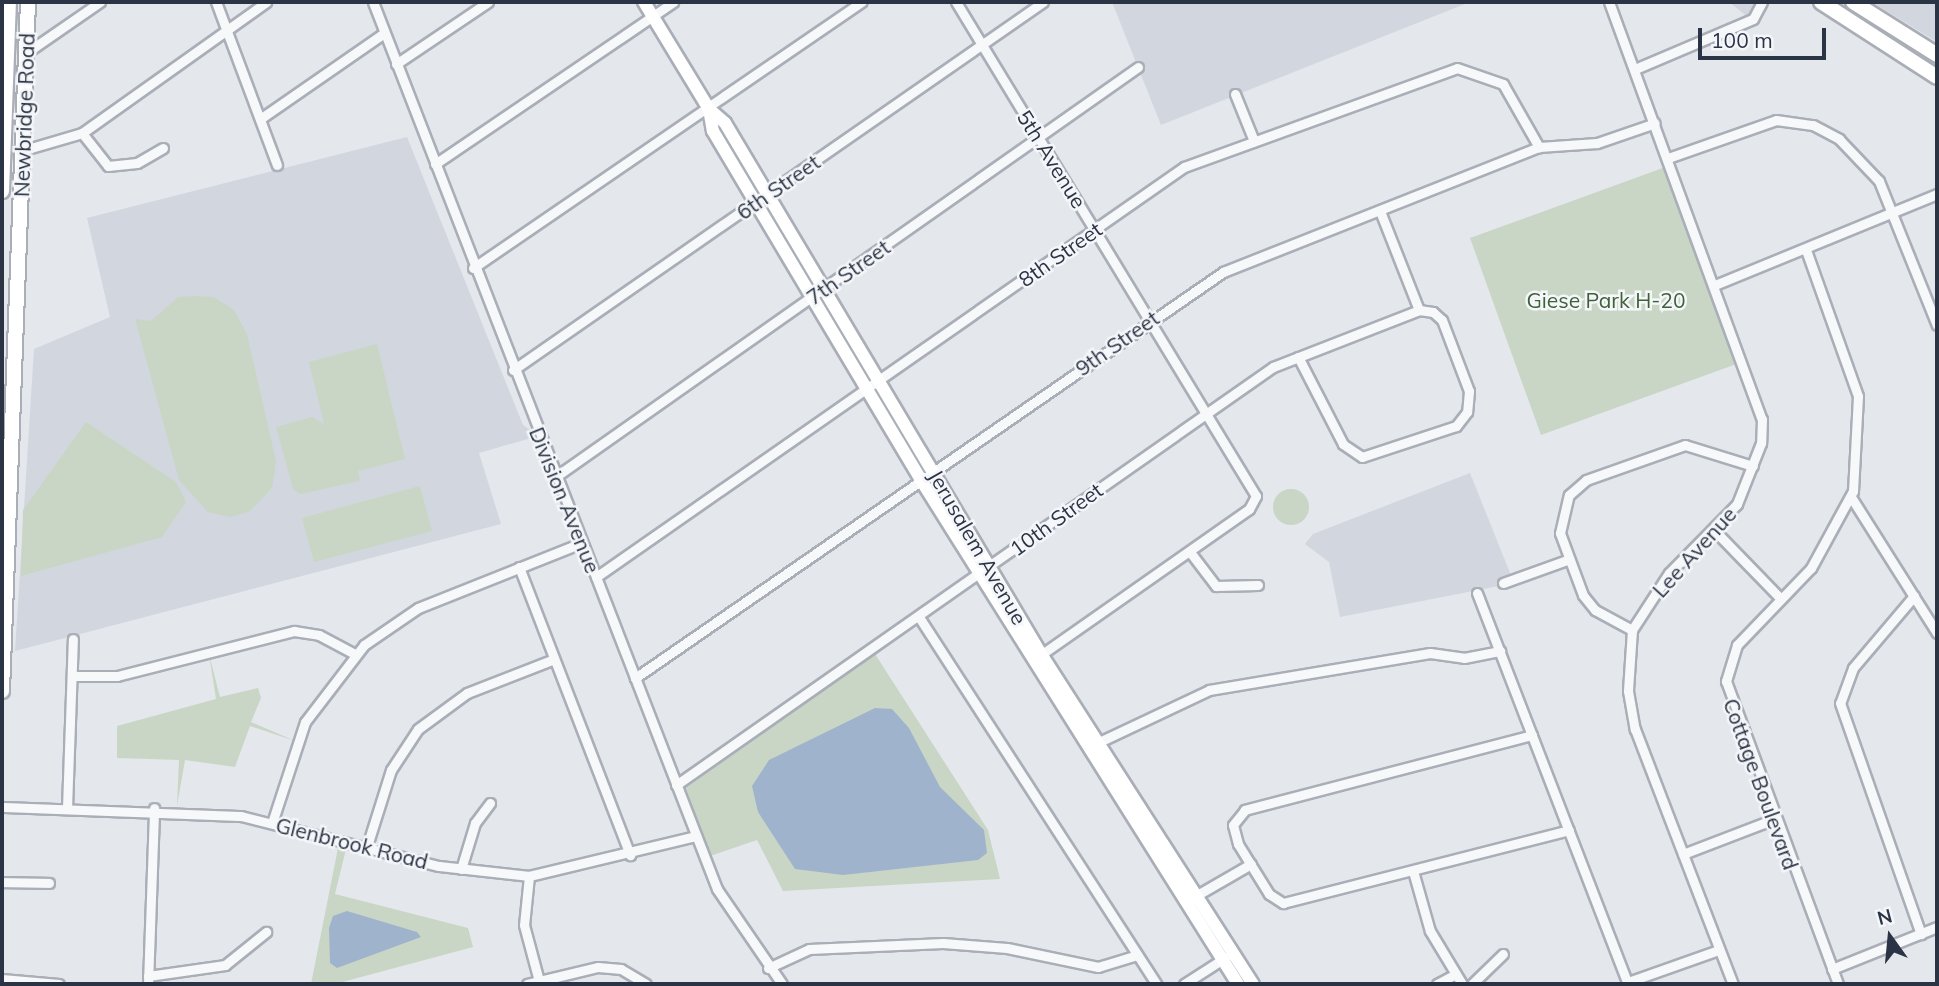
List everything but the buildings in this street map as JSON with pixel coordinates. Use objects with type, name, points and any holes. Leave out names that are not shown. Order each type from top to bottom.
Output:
[{"type":"main road","name":"Newbridge Road","points":[[2,191],[4,75],[9,2]]},
{"type":"main road","name":"Newbridge Road","points":[[2,691],[8,330],[24,150],[29,2]]},
{"type":"main road","name":"Jerusalem Avenue","points":[[644,2],[709,109],[713,131],[762,198],[873,384],[921,480],[984,571],[1036,658],[1228,956],[1253,984]]},
{"type":"main road","points":[[1821,2],[1937,77]]},
{"type":"main road","points":[[1853,2],[1937,55]]},
{"type":"main road","name":"Jerusalem Avenue","points":[[873,384],[933,471],[984,571]]},
{"type":"main road","name":"Jerusalem Avenue","points":[[1228,956],[1238,984]]},
{"type":"street","points":[[26,53],[100,2]]},
{"type":"street","points":[[216,2],[277,165]]},
{"type":"street","points":[[24,150],[82,133],[266,2]]},
{"type":"street","name":"Division Avenue","points":[[373,2],[473,268],[558,475],[581,543],[696,836],[734,921],[782,984]]},
{"type":"street","points":[[396,64],[488,2]]},
{"type":"street","points":[[435,164],[673,2]]},
{"type":"street","points":[[473,268],[862,2]]},
{"type":"street","name":"5th Avenue","points":[[956,2],[1151,319],[1256,496],[1249,509],[1190,552]]},
{"type":"street","name":"6th Street","points":[[513,370],[1043,2]]},
{"type":"street","name":"Lee Avenue","points":[[1609,2],[1761,411],[1761,443],[1737,504],[1669,573],[1632,630]]},
{"type":"street","points":[[1634,69],[1752,19],[1762,2]]},
{"type":"street","points":[[260,119],[384,33]]},
{"type":"street","name":"7th Street","points":[[558,475],[1138,67]]},
{"type":"street","name":"8th Street","points":[[596,577],[1184,167],[1457,68],[1503,85],[1539,147]]},
{"type":"street","points":[[1236,94],[1254,141]]},
{"type":"street","points":[[1668,158],[1766,122],[1813,125],[1860,157],[1893,213],[1933,300],[1937,325]]},
{"type":"street","name":"9th Street","points":[[635,678],[1151,319],[1223,272],[1539,147],[1597,143],[1654,123]]},
{"type":"street","points":[[82,133],[108,166],[136,163],[163,148]]},
{"type":"street","points":[[1715,285],[1806,250],[1937,194]]},
{"type":"street","points":[[1298,357],[1343,444],[1362,457],[1455,426],[1467,412],[1469,391],[1442,320],[1419,310],[1380,211]]},
{"type":"street","name":"Cottage Boulevard","points":[[1806,250],[1858,396],[1861,428],[1851,496],[1811,568],[1737,645],[1726,681],[1774,819],[1838,984]]},
{"type":"street","name":"10th Street","points":[[676,785],[919,617],[1262,372],[1419,310]]},
{"type":"street","points":[[1733,984],[1632,717],[1632,630],[1595,610],[1567,560],[1561,513],[1586,480],[1685,445],[1753,466]]},
{"type":"street","points":[[1851,496],[1937,633]]},
{"type":"street","points":[[1714,530],[1781,599]]},
{"type":"street","points":[[272,823],[305,722],[355,654],[418,608],[581,543]]},
{"type":"street","points":[[1036,658],[1190,552],[1216,586],[1258,585]]},
{"type":"street","points":[[1503,583],[1567,560]]},
{"type":"street","points":[[519,567],[630,855]]},
{"type":"street","points":[[1477,593],[1628,983],[1719,950]]},
{"type":"street","points":[[1914,596],[1853,668],[1840,703],[1921,934]]},
{"type":"street","points":[[919,617],[1156,984]]},
{"type":"street","points":[[72,676],[117,676],[294,631],[319,635],[355,654]]},
{"type":"street","points":[[67,808],[74,639]]},
{"type":"street","points":[[1092,745],[1209,690],[1430,653],[1464,658],[1500,650]]},
{"type":"street","points":[[367,846],[390,770],[418,729],[467,693],[554,659]]},
{"type":"street","points":[[1532,735],[1245,810],[1233,825],[1269,894],[1283,903],[1569,830]]},
{"type":"street","points":[[461,869],[475,823],[489,803]]},
{"type":"street","name":"Glenbrook Road","points":[[2,807],[154,808],[272,823],[461,869],[529,876],[630,855],[696,836]]},
{"type":"street","points":[[154,808],[148,980],[225,965],[266,932]]},
{"type":"street","points":[[1683,854],[1774,819]]},
{"type":"street","points":[[1191,899],[1251,864]]},
{"type":"street","points":[[1413,871],[1430,931],[1462,984]]},
{"type":"street","points":[[529,876],[524,925],[539,981]]},
{"type":"street","points":[[2,882],[49,883]]},
{"type":"street","points":[[1832,969],[1937,927]]},
{"type":"street","points":[[768,968],[809,949],[943,943],[1007,948],[1098,967],[1137,955]]},
{"type":"street","points":[[1472,984],[1503,954]]},
{"type":"street","points":[[1184,984],[1228,956]]},
{"type":"street","points":[[527,984],[609,967],[646,984]]},
{"type":"street","points":[[1437,984],[1455,974]]},
{"type":"street","points":[[2,979],[59,984]]},
{"type":"shaded area","points":[[1112,2],[1470,2],[1161,125]]},
{"type":"shaded area","points":[[1729,2],[1757,2],[1748,17]]},
{"type":"shaded area","points":[[1872,2],[1937,2],[1937,42]]},
{"type":"shaded area","points":[[407,137],[523,425],[538,436],[479,453],[501,524],[15,651],[34,349],[110,317],[87,218]]},
{"type":"shaded area","points":[[1470,473],[1514,583],[1340,617],[1329,562],[1305,544],[1313,534]]},
{"type":"green space","name":"Giese Park H-20","points":[[1671,165],[1742,362],[1541,435],[1470,238]]},
{"type":"green space","points":[[178,297],[214,297],[234,310],[247,334],[276,461],[272,488],[250,511],[231,517],[208,512],[179,480],[135,319],[151,321]]},
{"type":"green space","points":[[377,344],[405,459],[358,471],[360,481],[300,494],[293,489],[276,427],[312,417],[324,424],[309,362]]},
{"type":"green space","points":[[86,422],[176,482],[186,502],[162,537],[21,576],[23,510]]},
{"type":"green space","points":[[420,486],[432,531],[314,562],[302,518]]},
{"type":"green space","points":[[1291,489],[1304,494],[1309,507],[1304,520],[1291,525],[1278,520],[1273,507],[1278,494]]},
{"type":"green space","points":[[209,654],[220,697],[258,688],[261,698],[251,722],[295,741],[250,726],[235,767],[185,760],[177,806],[179,760],[117,758],[117,726],[216,699]]},
{"type":"green space","points":[[875,654],[988,830],[1000,879],[783,891],[757,840],[710,856],[686,788]]},
{"type":"green space","points":[[339,843],[347,845],[335,894],[468,928],[473,947],[335,984],[311,984]]},
{"type":"water","points":[[875,708],[892,709],[909,728],[940,787],[984,830],[987,853],[978,860],[843,875],[795,869],[758,812],[752,786],[769,760]]},
{"type":"water","points":[[347,911],[417,932],[421,937],[337,968],[330,963],[329,928],[333,916]]}]
